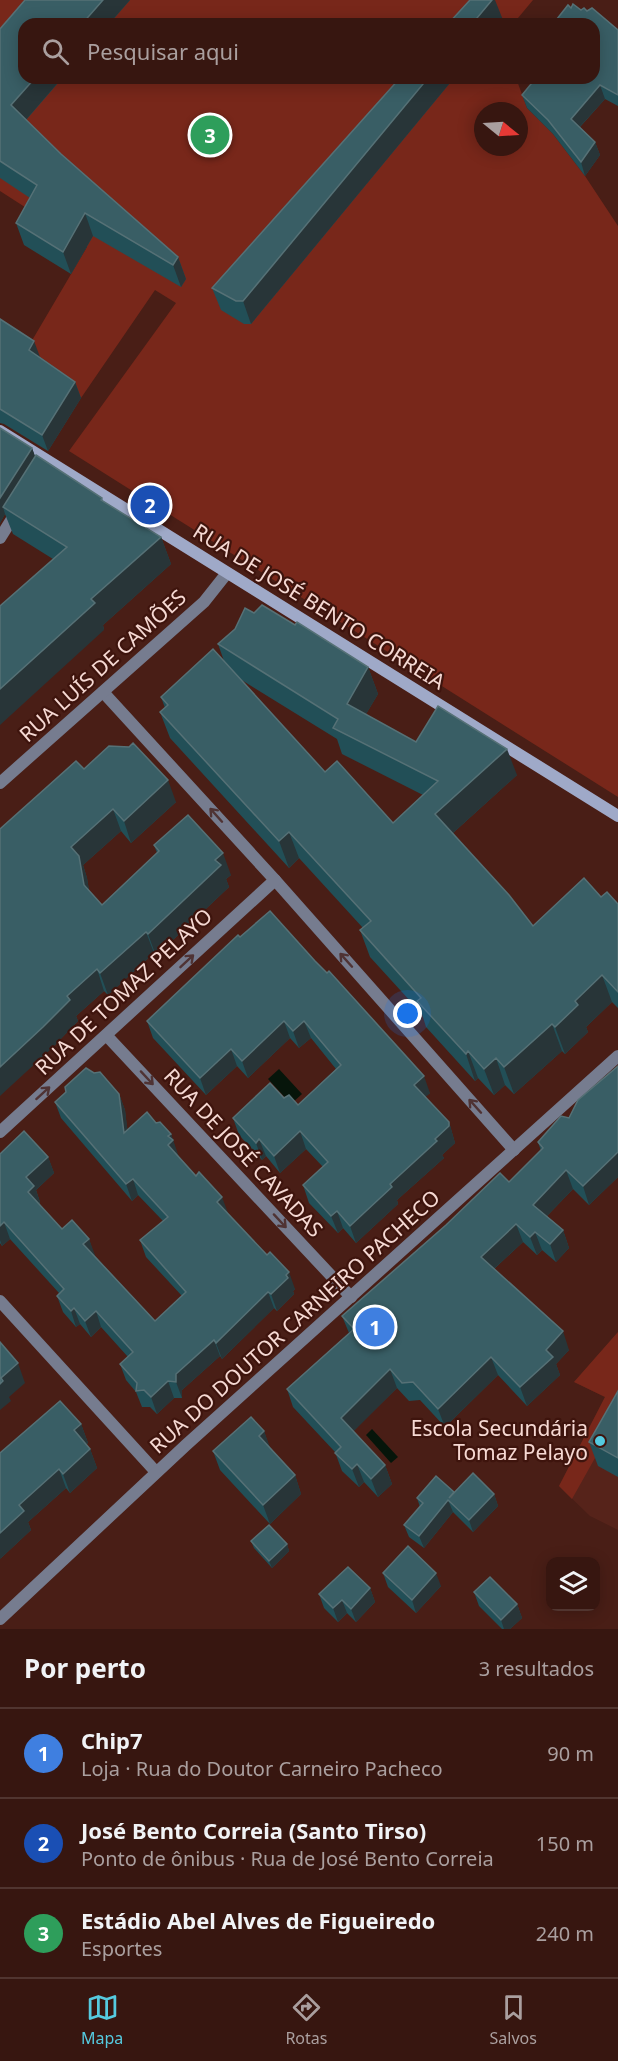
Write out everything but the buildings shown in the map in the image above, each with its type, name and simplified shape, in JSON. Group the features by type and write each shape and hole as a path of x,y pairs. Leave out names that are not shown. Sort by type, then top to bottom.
{"street":[{"name":"RUA DE JOSÉ BENTO CORREIA","path":"0,431 46,467 227,573 618,816"},
{"path":"0,538 26,499"},
{"name":"RUA LUÍS DE CAMÕES","path":"0,783 204,602 227,573"},
{"path":"103,692 275,880 514,1150"},
{"name":"RUA DE TOMAZ PELAYO","path":"0,1132 275,880"},
{"name":"RUA DE JOSÉ CAVADAS","path":"107,1036 351,1297"},
{"name":"RUA DO DOUTOR CARNEIRO PACHECO","path":"0,1619 156,1472 618,1056"},
{"path":"0,1301 156,1472"}],"shaded area":[{"path":"0,0 533,0 518,18 18,18 18,84 518,84 525,102 474,102 474,156 528,156 528,109 553,134 585,176 618,226 618,797 69,451 176,303 155,290 81,398 57,382 0,397 23,386 40,357 27,349 87,247 0,191"},
{"path":"279,1069 302,1094 291,1104 268,1079"},
{"name":"Escola Secundária Tomaz Pelayo","path":"618,1332 618,1530 590,1516 559,1486 605,1397 574,1382"},
{"path":"618,1332 618,1417 572,1499 559,1486 605,1397 574,1382"},
{"path":"372,1429 398,1457 391,1463 366,1435"}],"place":[{"name":"Estádio Abel Alves de Figueiredo","path":"210,135"},
{"name":"José Bento Correia (Santo Tirso)","path":"150,505"},
{"name":"Chip7","path":"375,1327"},
{"name":"Escola Secundária Tomaz Pelayo","path":"600,1441"}]}
